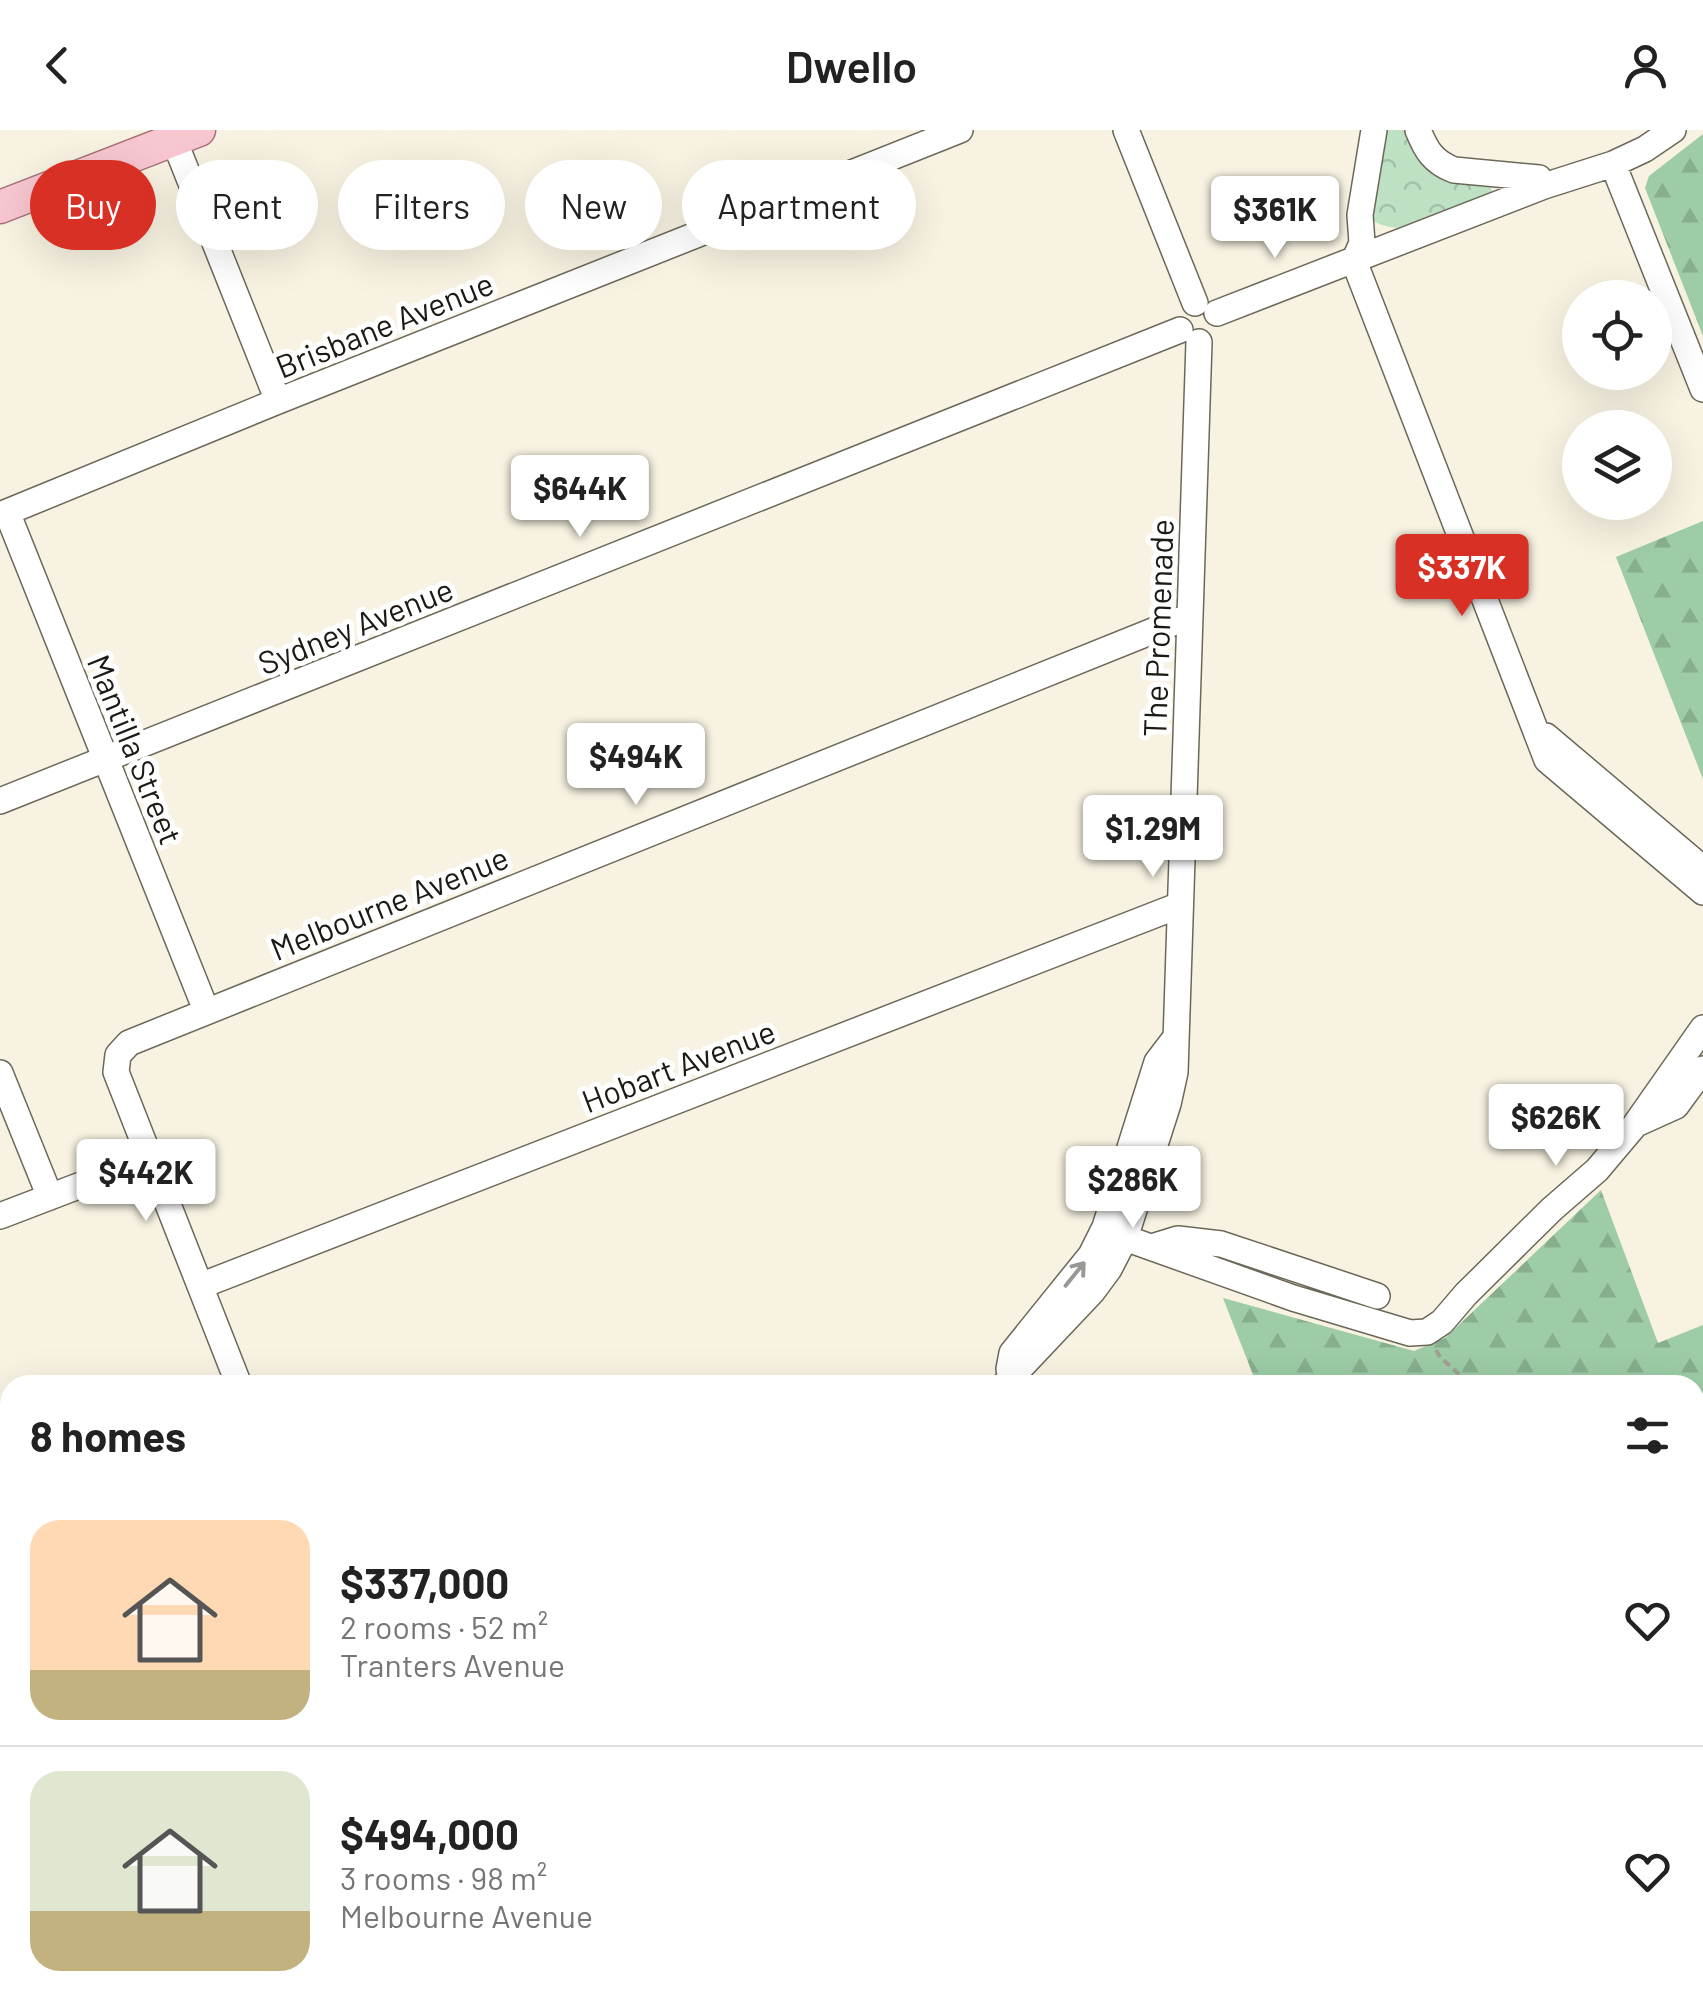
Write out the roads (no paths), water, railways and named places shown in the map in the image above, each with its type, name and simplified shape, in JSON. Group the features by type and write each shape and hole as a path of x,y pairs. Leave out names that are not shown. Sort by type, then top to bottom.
{"main road":[{"path":"0,207 187,135"}],"street":[{"name":"Brisbane Avenue","path":"4,513 960,130"},
{"path":"1126,130 1206,308 1218,320 1212,337 1190,336 1181,313 1189,305 1206,308 1354,261 1544,186 1614,164 1673,130"},
{"path":"1374,130 1360,215 1362,243 1354,261 1547,760 1703,892"},
{"path":"1418,130 1434,160 1443,166 1539,178 1544,186"},
{"path":"187,135 278,401"},
{"path":"1614,164 1703,389"},
{"name":"The Promenade","path":"1014,1375 1092,1292 1126,1238 1175,1072 1190,616 1190,336"},
{"name":"Sydney Avenue","path":"0,802 1190,336"},
{"name":"Mantilla Street","path":"4,513 206,1010"},
{"name":"Melbourne Avenue","path":"150,1160 116,1072 118,1055 129,1043 1190,616"},
{"path":"1527,712 1550,741 1703,868"},
{"name":"Hobart Avenue","path":"200,1286 1180,905"},
{"path":"1126,1238 1293,1298 1410,1333 1426,1332 1442,1322 1552,1209 1597,1170 1703,1028"},
{"name":"The Promenade","path":"1007,1375 1012,1353 1091,1255 1105,1228 1157,1062 1176,1038"},
{"path":"1635,1124 1676,1106 1703,1069"},
{"path":"0,1073 50,1198"},
{"path":"0,1216 150,1160 235,1375"},
{"path":"1152,1247 1178,1238 1220,1244 1376,1296"}]}
